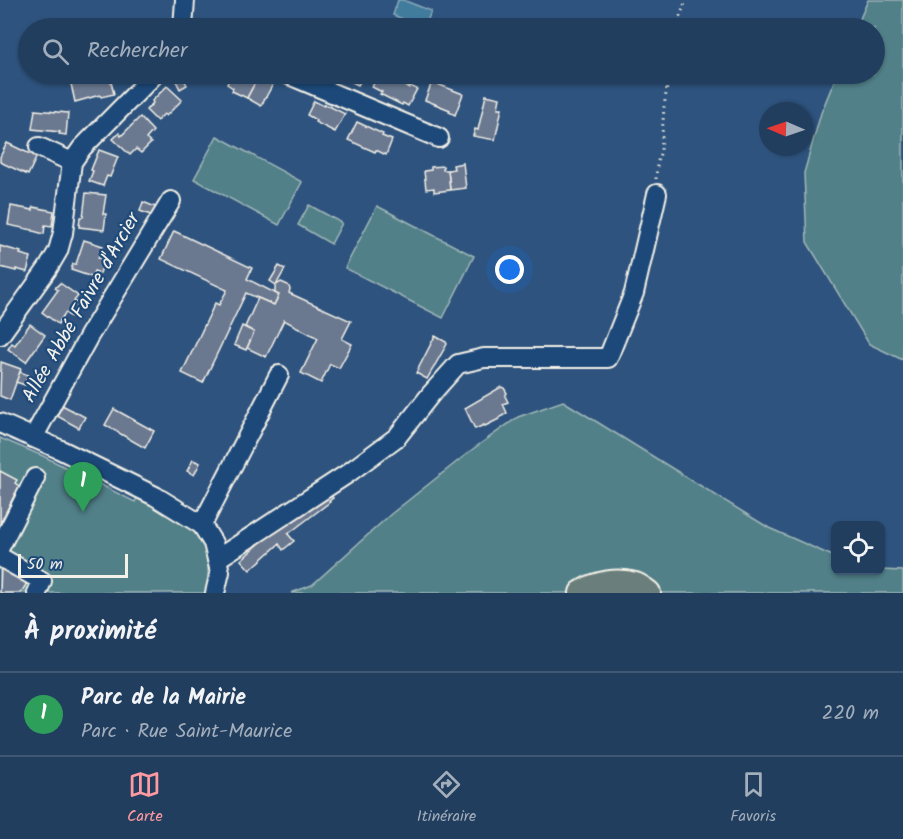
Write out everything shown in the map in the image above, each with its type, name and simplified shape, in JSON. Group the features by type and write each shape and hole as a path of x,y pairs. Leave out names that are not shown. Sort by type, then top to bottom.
{"main road":[{"path":"582,593 603,584 623,584 637,586 648,593"}],"street":[{"path":"184,18 185,0"},
{"path":"0,335 58,251 63,232 72,162 82,148 145,84"},
{"path":"310,84 438,138"},
{"path":"39,147 72,162"},
{"path":"217,559 347,474 397,437 458,364 484,358 608,358 634,293 657,194"},
{"name":"Allée Abbé Faivre d'Arcier","path":"33,438 89,336 171,201"},
{"path":"202,525 279,375"},
{"path":"0,423 155,496 202,525 213,543 220,572 215,593"},
{"path":"0,547 35,478"},
{"path":"0,557 42,581 37,593"}],"path":[{"path":"680,18 686,0"},
{"path":"657,194 655,189 657,165 661,150 667,84"}],"green space":[{"path":"868,0 903,0 903,360 869,344 807,242 804,173 809,156 813,156 813,141 821,113 833,84 885,84 885,18 860,18"},
{"path":"217,136 302,182 279,225 194,179"},
{"path":"309,205 342,223 331,244 298,225"},
{"path":"377,206 474,256 443,318 345,268"},
{"path":"563,401 769,528 831,555 831,575 885,575 885,570 903,571 903,593 291,593 312,585 391,514 473,449 518,417"},
{"path":"0,438 43,456 135,502 139,493 181,520 198,537 205,552 208,577 205,593 0,593"}],"water":[{"path":"398,0 431,11 429,18 400,18 393,15"}],"building":[{"path":"71,84 112,84 114,94 101,97 100,95 75,102"},
{"path":"178,84 186,84 187,85 180,89"},
{"path":"227,84 254,84 247,98 232,91 233,88"},
{"path":"254,84 273,84 261,106 247,98"},
{"path":"374,84 402,84 417,89 408,106 380,94 382,92 372,87"},
{"path":"431,84 463,94 455,115 449,112 450,110 425,100"},
{"path":"167,86 182,100 166,116 164,114 157,121 146,110"},
{"path":"486,95 500,98 498,108 502,108 495,140 473,136 475,129 478,130"},
{"path":"314,101 345,114 335,132 315,122 316,120 307,115"},
{"path":"35,110 68,113 66,135 59,134 60,132 32,129"},
{"path":"140,117 153,131 146,139 151,143 141,153 136,149 130,155 113,139 119,133 121,136"},
{"path":"357,122 392,140 386,155 348,140"},
{"path":"7,143 37,156 28,175 0,162"},
{"path":"99,150 118,157 110,177 107,176 103,186 89,181"},
{"path":"463,163 466,188 450,190 448,170 454,169 453,165"},
{"path":"443,166 443,170 448,170 450,190 434,192 434,188 426,189 424,171 431,170 431,167"},
{"path":"86,193 106,195 103,214 106,214 104,230 79,227 80,217 83,217"},
{"path":"143,202 158,208 153,216 140,211"},
{"path":"11,206 54,211 52,226 45,225 44,234 8,225"},
{"path":"174,231 252,268 247,279 279,295 274,305 246,293 203,383 182,373 215,303 219,305 227,290 161,259"},
{"path":"84,240 103,246 98,258 105,260 100,273 94,271 92,277 71,270 73,264 76,264"},
{"path":"0,246 31,257 27,272 0,267"},
{"path":"279,266 285,269 276,285 270,281"},
{"path":"281,282 288,285 289,293 351,321 342,339 352,344 339,368 330,364 321,383 301,373 318,338 284,320 266,357 247,348 254,332 245,327 258,298 274,305 279,295 275,293 276,285"},
{"path":"60,283 78,296 74,301 78,307 71,317 65,313 58,324 42,312 58,290 55,288"},
{"path":"30,324 45,335 26,362 8,349 12,343 15,345"},
{"path":"242,326 254,332 246,350 234,345"},
{"path":"435,336 447,344 427,379 416,373"},
{"path":"1,362 21,369 10,400 0,396"},
{"path":"20,372 28,375 25,385 16,382"},
{"path":"501,387 507,393 505,396 508,402 503,404 507,413 475,429 465,408"},
{"path":"62,405 85,417 79,428 57,416"},
{"path":"114,409 154,431 145,448 105,425"},
{"path":"193,460 200,463 194,475 187,471"},
{"path":"0,471 17,480 15,483 19,486 0,524"},
{"path":"326,489 333,498 288,534 294,541 283,550 279,544 250,570 241,560 282,523"},
{"path":"1,567 13,576 16,572 25,577 23,581 27,583 21,593 0,593"}],"place":[{"name":"Parc de la Mairie","path":"83,512"}]}
